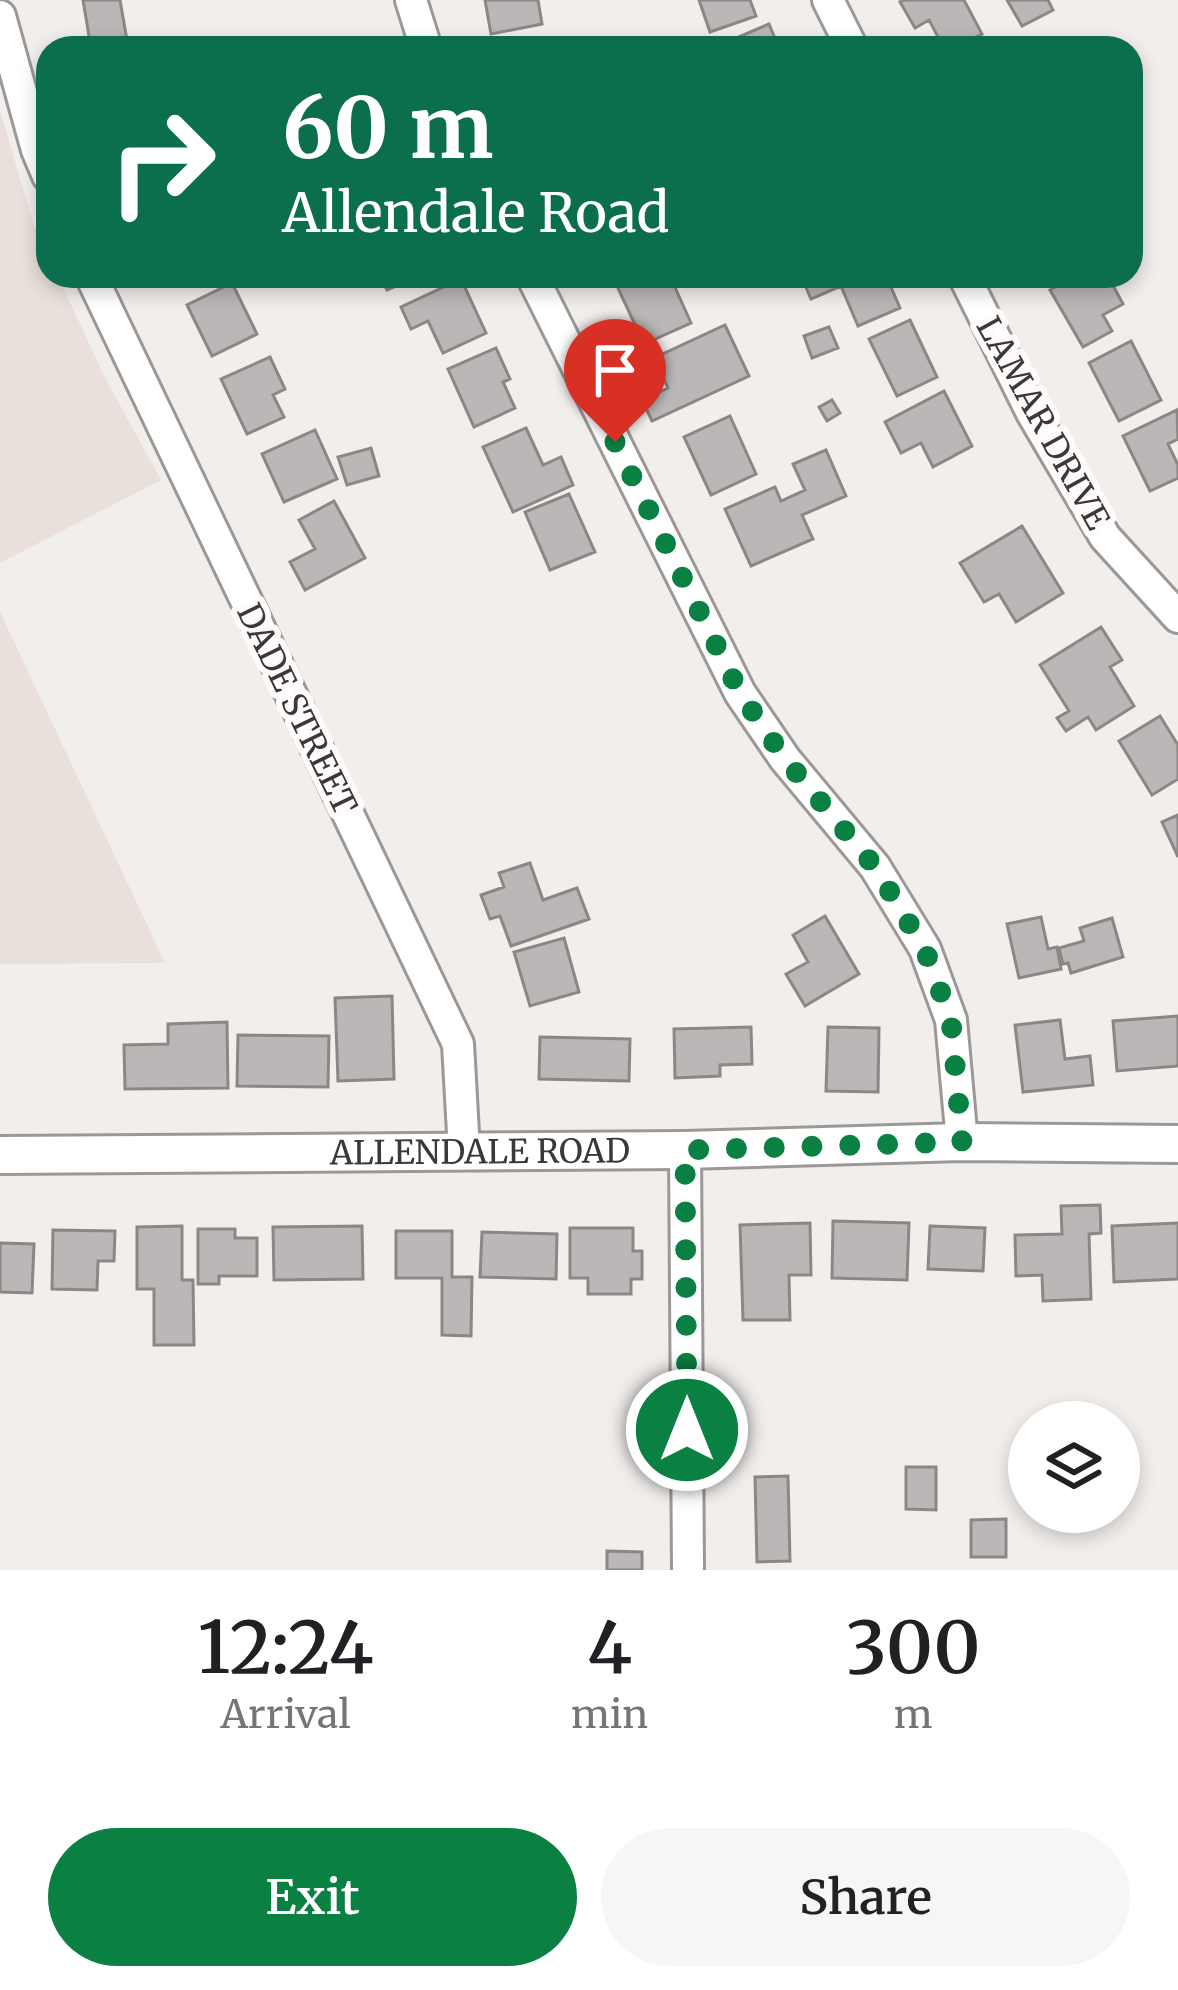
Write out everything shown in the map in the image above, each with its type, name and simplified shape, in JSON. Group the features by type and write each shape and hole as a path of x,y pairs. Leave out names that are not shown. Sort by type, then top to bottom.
{"street":[{"path":"411,0 422,36"},
{"path":"828,0 846,36"},
{"path":"0,16 36,146"},
{"name":"DADE STREET","path":"97,288 458,1044 464,1151"},
{"path":"538,288 740,693 785,759 875,867 925,950 951,1020 962,1142"},
{"name":"LAMAR DRIVE","path":"970,288 1032,413 1105,537 1178,617"},
{"name":"ALLENDALE ROAD","path":"0,1155 685,1150 962,1142 1178,1144"},
{"path":"685,1150 688,1570"}],"shaded area":[{"path":"0,111 36,230 36,288 64,288 103,374 161,480 0,563"},
{"path":"0,612 165,963 0,964"}],"building":[{"path":"83,0 120,0 126,36 89,36"},
{"path":"485,0 538,0 542,24 491,34"},
{"path":"699,0 750,0 756,16 710,32"},
{"path":"964,0 982,34 938,36 929,20 915,28 900,2"},
{"path":"1007,0 1048,0 1053,10 1022,26"},
{"path":"769,24 774,36 741,36"},
{"path":"222,288 234,288 257,334 212,356 187,305"},
{"path":"442,288 465,288 486,333 443,353 428,321 411,329 401,307"},
{"path":"618,288 675,288 691,323 644,344"},
{"path":"806,288 836,288 811,299"},
{"path":"842,288 891,288 900,308 858,326"},
{"path":"1114,288 1123,304 1103,315 1112,331 1083,347 1050,290"},
{"path":"910,320 937,377 897,396 869,339"},
{"path":"725,325 749,376 652,421 642,400 668,388 654,358"},
{"path":"829,327 838,348 812,358 804,336"},
{"path":"1131,341 1161,400 1119,421 1089,363"},
{"path":"496,348 510,379 503,382 515,408 474,427 448,369"},
{"path":"270,357 285,389 273,395 284,417 247,434 221,379"},
{"path":"944,391 972,446 933,467 921,443 901,453 885,422"},
{"path":"832,400 840,413 827,421 819,407"},
{"path":"1177,410 1178,439 1168,444 1178,465 1178,478 1150,491 1123,436"},
{"path":"730,416 756,474 711,495 684,437"},
{"path":"526,428 543,465 561,457 573,485 513,512 483,447"},
{"path":"315,430 337,479 284,502 262,454"},
{"path":"371,448 379,476 347,485 338,457"},
{"path":"826,450 846,496 802,515 813,539 751,566 725,509 775,487 781,501 805,490 793,464"},
{"path":"569,494 595,552 550,570 525,512"},
{"path":"334,501 365,558 305,590 290,562 315,549 299,520"},
{"path":"1022,526 1063,593 1016,622 999,594 984,602 960,563"},
{"path":"1101,627 1122,660 1110,667 1134,706 1096,730 1088,717 1066,731 1057,718 1069,711 1040,665"},
{"path":"1160,716 1178,745 1178,779 1152,795 1119,741"},
{"path":"1178,815 1178,857 1162,822"},
{"path":"530,863 543,900 577,888 589,919 511,946 500,916 490,919 481,895 504,887 499,873"},
{"path":"825,916 859,974 805,1006 786,974 808,962 793,935"},
{"path":"1041,917 1048,949 1057,947 1061,969 1019,978 1007,924"},
{"path":"1112,918 1123,957 1071,973 1059,948 1084,941 1080,928"},
{"path":"564,938 579,992 530,1006 514,952"},
{"path":"392,996 394,1079 338,1081 335,998"},
{"path":"1178,1016 1178,1066 1117,1071 1113,1021"},
{"path":"1060,1020 1065,1059 1090,1056 1093,1085 1023,1092 1015,1025"},
{"path":"227,1022 228,1088 125,1089 124,1045 168,1044 168,1024"},
{"path":"751,1027 752,1064 720,1065 720,1076 675,1078 674,1029"},
{"path":"828,1027 879,1028 878,1092 826,1091"},
{"path":"238,1035 329,1036 328,1087 237,1086"},
{"path":"540,1037 630,1039 629,1081 539,1079"},
{"path":"1100,1205 1101,1233 1089,1234 1091,1299 1043,1301 1042,1275 1016,1276 1015,1235 1062,1234 1061,1206"},
{"path":"833,1221 909,1223 907,1280 832,1278"},
{"path":"810,1223 811,1275 789,1275 790,1320 743,1320 740,1225"},
{"path":"1178,1223 1178,1279 1114,1282 1112,1226"},
{"path":"182,1226 182,1280 193,1280 194,1345 154,1345 154,1289 137,1289 137,1227"},
{"path":"362,1226 363,1279 274,1280 273,1227"},
{"path":"930,1226 985,1228 983,1271 928,1269"},
{"path":"570,1228 633,1228 633,1251 642,1251 642,1279 631,1279 631,1294 588,1294 588,1278 570,1278"},
{"path":"198,1229 235,1229 235,1238 257,1238 257,1276 219,1276 219,1284 198,1284"},
{"path":"53,1230 115,1231 114,1261 98,1261 97,1290 52,1289"},
{"path":"396,1231 452,1231 452,1277 472,1277 471,1336 442,1335 442,1278 396,1278"},
{"path":"482,1232 557,1234 556,1279 480,1277"},
{"path":"0,1243 34,1244 32,1293 0,1292"},
{"path":"906,1467 936,1467 936,1510 906,1509"},
{"path":"788,1476 790,1561 757,1562 755,1477"},
{"path":"1006,1519 1006,1557 971,1557 971,1520"},
{"path":"607,1551 642,1552 642,1570 607,1570"}],"route":[{"path":"615,442 740,693 785,759 875,867 925,950 951,1020 962,1142 685,1150 687,1430"}]}
